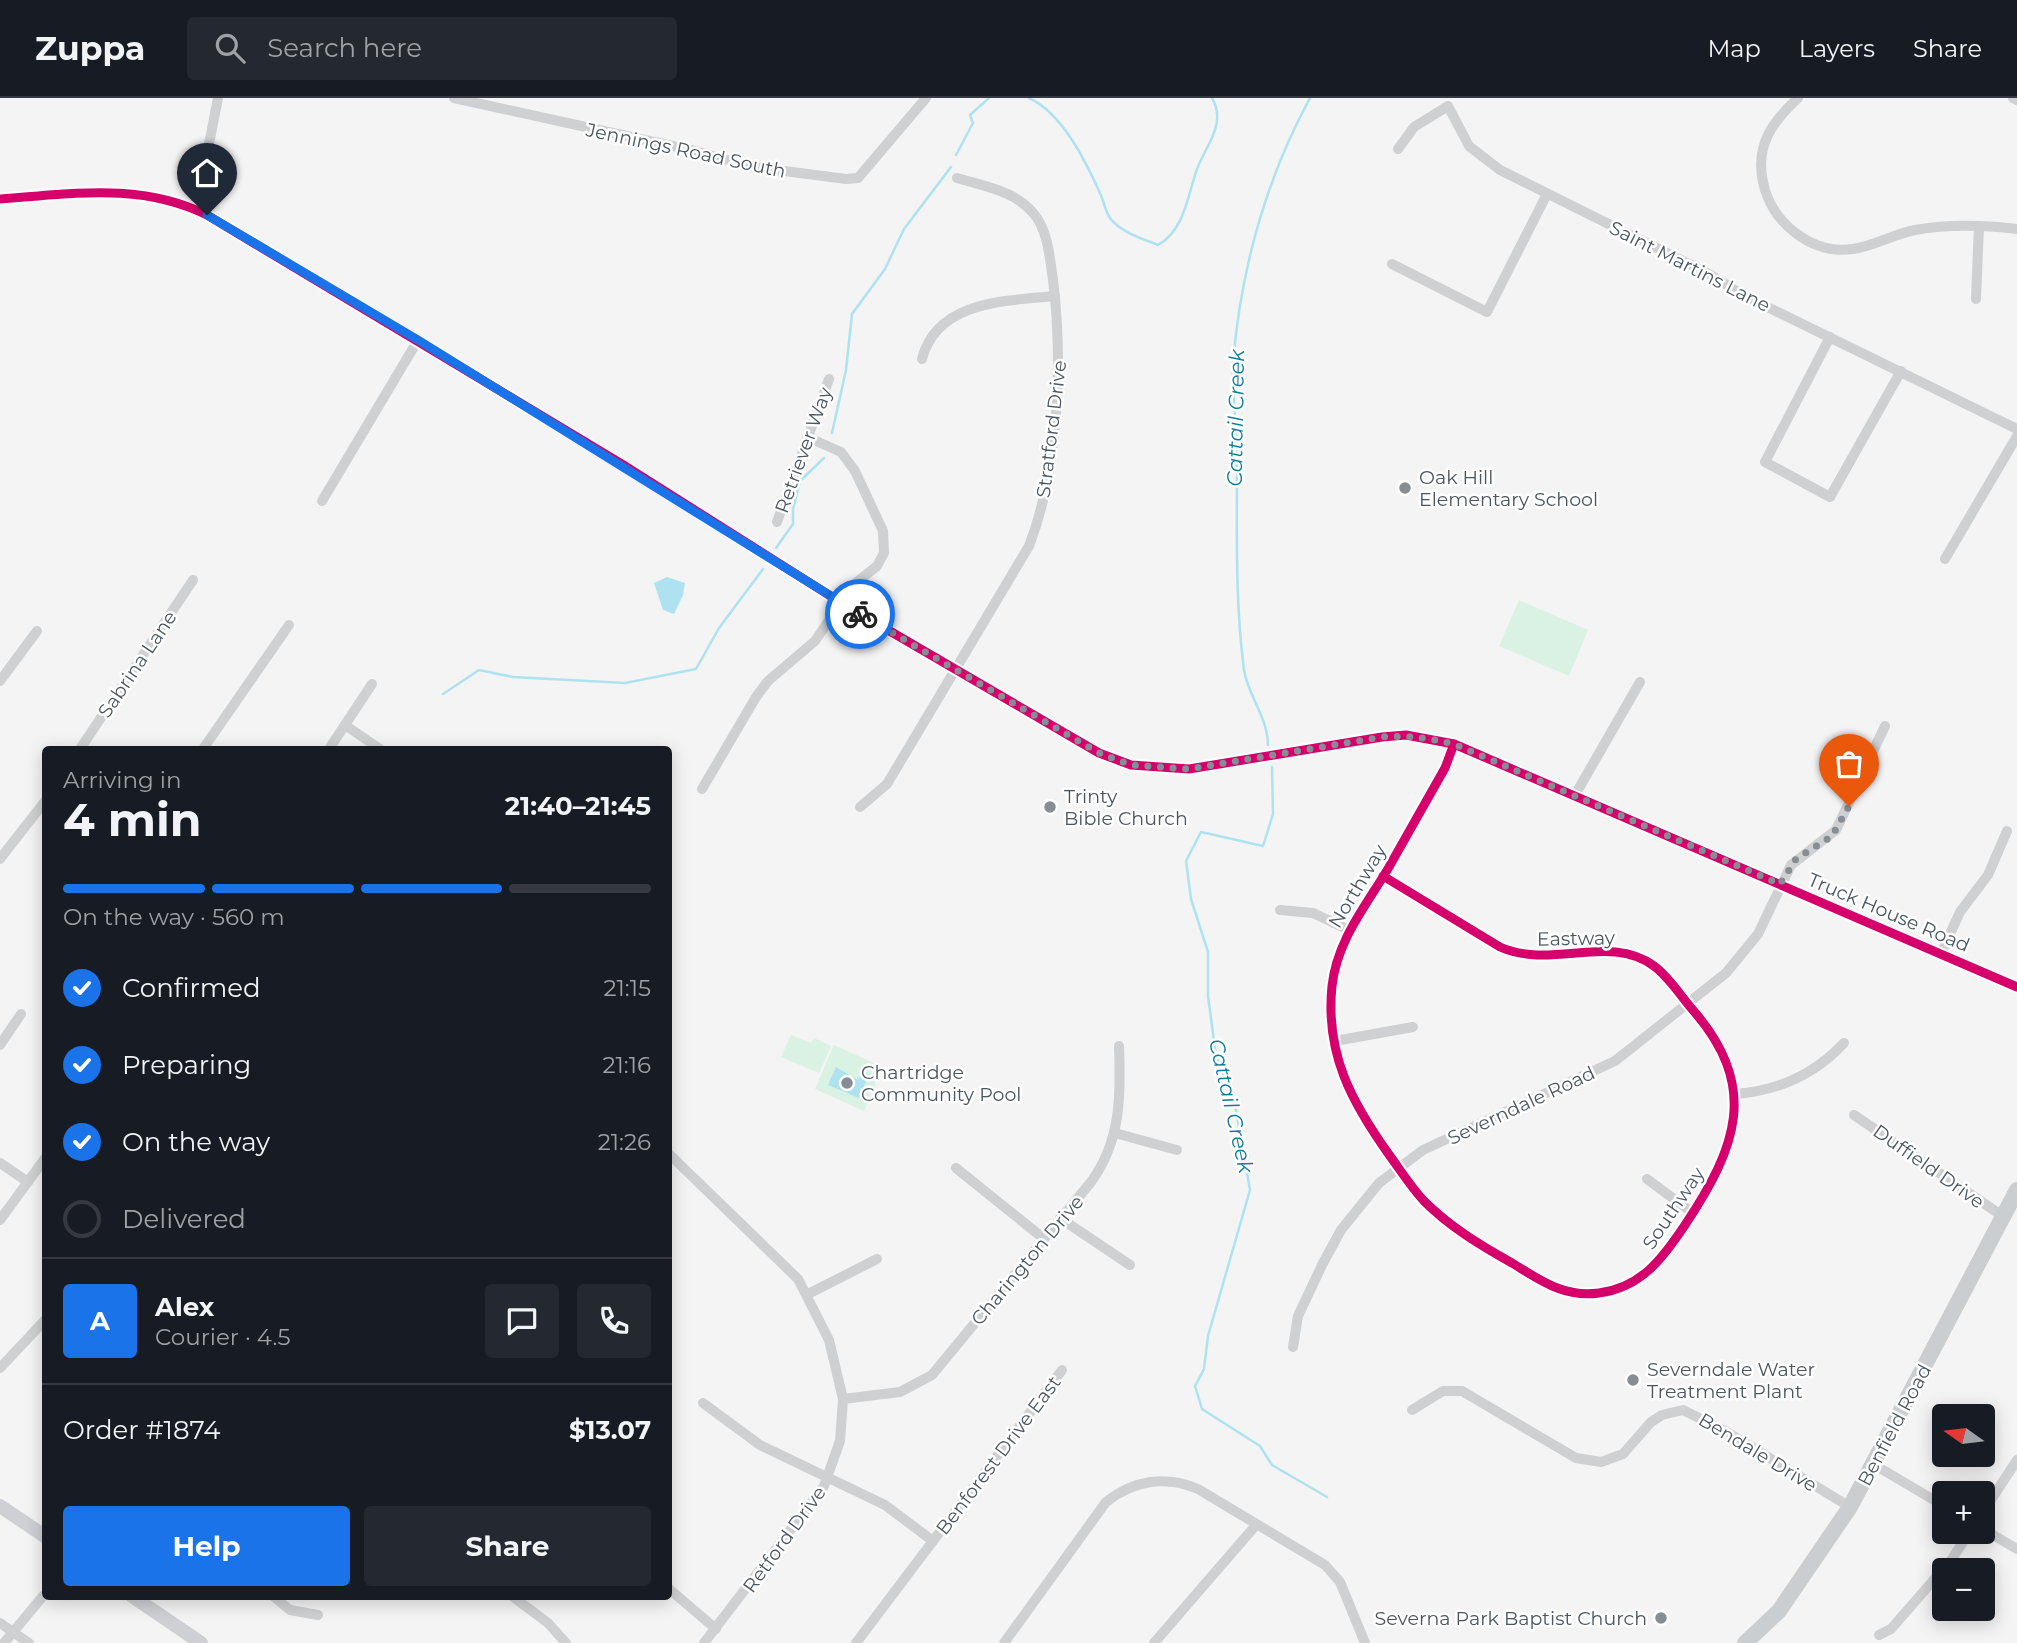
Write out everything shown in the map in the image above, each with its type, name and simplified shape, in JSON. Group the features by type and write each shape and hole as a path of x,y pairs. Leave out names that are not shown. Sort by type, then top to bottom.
{"main road":[{"name":"Benfield Road","path":"1745,1643 1779,1611 1850,1507 2017,1191"},
{"path":"0,1506 42,1534"},
{"path":"138,1600 201,1643"}],"street":[{"path":"193,208 200,190 218,98"},
{"name":"Jennings Road South","path":"454,98 695,150 753,167 846,179 858,178 926,98"},
{"path":"1798,98 1770,127 1764,142 1761,167 1766,197 1787,226 1804,239 1830,248 1855,249 1912,231 1979,226 2017,229"},
{"name":"Saint Martins Lane","path":"1398,149 1414,127 1448,106 1463,137 1477,153 1500,170 1830,338 2017,429"},
{"name":"Stratford Drive","path":"860,807 887,784 1029,545 1043,503 1060,368 1049,252 1036,216 1010,195 957,178"},
{"name":"Truck House Road","path":"0,199 99,193 140,194 164,197 193,208 418,340 840,602 1099,753 1144,767 1189,769 1406,735 1454,744 2017,987"},
{"path":"1392,264 1487,312 1547,194"},
{"path":"1976,299 1979,226"},
{"path":"922,359 930,335 960,313 1007,301 1055,296"},
{"path":"1830,338 1765,461 1830,497 1901,371"},
{"path":"322,501 418,340"},
{"name":"Retriever Way","path":"777,522 829,379"},
{"path":"1945,559 2017,436"},
{"path":"702,789 756,697 782,668 815,641 852,586 881,561 885,539 849,461 833,447 807,437"},
{"name":"Sabrina Lane","path":"82,746 193,580"},
{"path":"205,746 289,625"},
{"path":"0,681 37,631"},
{"path":"1575,795 1640,682"},
{"path":"331,746 372,684"},
{"path":"345,725 376,746"},
{"name":"Severndale Road","path":"1293,1347 1298,1316 1341,1230 1362,1202 1398,1167 1423,1150 1615,1061 1726,973 1752,944 1780,884 1796,859 1824,842 1836,830 1885,726"},
{"name":"Northway","path":"1398,1167 1351,1098 1335,1041 1332,987 1349,930 1445,768 1454,744"},
{"path":"0,859 42,805"},
{"path":"1941,954 1961,912 1984,883 2007,831"},
{"name":"Eastway","path":"1383,876 1500,947 1520,955 1548,957 1600,951 1646,962 1666,977 1688,1004"},
{"path":"1280,910 1313,913 1349,930"},
{"name":"Southway","path":"1398,1167 1423,1200 1478,1244 1544,1283 1574,1293 1610,1292 1637,1280 1664,1256 1693,1213 1720,1169 1734,1126 1735,1094 1722,1050 1688,1004"},
{"path":"0,1045 21,1014"},
{"path":"1335,1041 1413,1027"},
{"path":"1735,1094 1762,1092 1781,1084 1817,1067 1844,1043"},
{"name":"Charington Drive","path":"843,1399 900,1392 932,1375 1100,1169 1115,1133 1120,1094 1119,1046"},
{"name":"Duffield Drive","path":"1854,1115 2004,1217"},
{"path":"1115,1133 1177,1150"},
{"name":"Retford Drive","path":"672,1157 772,1250 808,1294 835,1358 843,1399 840,1441 828,1477 812,1505 704,1643"},
{"path":"0,1163 28,1182"},
{"path":"0,1220 42,1163"},
{"path":"956,1168 1043,1238"},
{"path":"1647,1179 1693,1213"},
{"path":"1060,1218 1130,1265"},
{"path":"808,1294 877,1259"},
{"path":"0,1368 42,1323"},
{"name":"Benforest Drive East","path":"856,1643 1062,1370"},
{"name":"Bendale Drive","path":"1412,1410 1443,1391 1462,1391 1576,1458 1601,1462 1623,1454 1651,1422 1662,1415 1683,1410 1727,1432 1850,1507"},
{"path":"702,1403 760,1445 885,1505 933,1541"},
{"path":"1995,1494 2017,1460"},
{"path":"1873,1465 1932,1499"},
{"path":"1004,1643 1106,1502 1144,1482 1177,1481 1224,1503 1256,1525 1318,1560 1333,1573 1349,1602 1365,1643"},
{"path":"1154,1643 1256,1525"},
{"path":"1995,1536 2017,1549"},
{"path":"1879,1634 1891,1629 1952,1559 1962,1544"},
{"path":"672,1591 716,1629"},
{"path":"4,1643 42,1597"},
{"path":"278,1600 290,1610 318,1615"},
{"path":"517,1600 548,1623 566,1643"},
{"path":"0,1623 29,1643"}],"green space":[{"path":"1519,600 1588,630 1569,676 1499,646"},
{"path":"791,1035 811,1043 814,1038 831,1046 819,1073 781,1057"},
{"path":"834,1045 876,1064 875,1093 871,1093 864,1111 815,1089"}],"water":[{"path":"667,577 685,583 683,595 674,614 663,610 654,583"},
{"name":"Chartridge Community Pool","path":"836,1067 858,1080 863,1072 869,1074 859,1098 828,1085"}],"waterway":[{"path":"956,155 973,123 970,115 989,98"},
{"path":"1029,98 1052,115 1080,152 1114,223 1158,245 1167,239 1179,222 1197,169 1214,134 1217,117 1212,98"},
{"name":"Cattail Creek","path":"1268,745 1265,726 1246,680 1241,644 1233,362 1242,293 1258,226 1281,160 1310,98"},
{"path":"832,433 846,370 852,314 885,269 904,229 951,167"},
{"path":"776,548 793,524 793,509 800,481 824,458"},
{"path":"443,694 479,670 513,677 625,683 696,669 719,628 763,569"},
{"name":"Cattail Creek","path":"1272,767 1273,814 1263,846 1201,832 1186,861 1191,899 1208,952 1208,996 1216,1056 1235,1105 1250,1190 1208,1336 1204,1369 1195,1386 1202,1409 1260,1446 1272,1465 1327,1497"}],"cycle path":[{"path":"0,199 80,193 131,194 157,198 207,215 622,464 840,602 1099,753 1131,765 1189,769 1382,737 1406,735 1454,744 2017,987"},
{"path":"1383,876 1500,947 1540,955 1618,952 1637,957 1665,975 1713,1037 1727,1064 1733,1091 1734,1117 1728,1143 1718,1169 1685,1225 1659,1260 1639,1278 1614,1290 1575,1293 1543,1281 1466,1235 1444,1219 1410,1185 1364,1117 1344,1077 1337,1056 1331,1011 1332,986 1340,953 1346,938 1445,768 1454,744"}],"way so far":[{"path":"860,614 1099,753 1131,765 1171,770 1189,769 1382,737 1406,735 1434,739 1454,744 1780,884 1796,859 1832,836 1849,806"}],"place":[{"name":"Oak Hill Elementary School","path":"1405,488"},
{"name":"Trinty Bible Church","path":"1050,807"},
{"name":"Chartridge Community Pool","path":"847,1083"},
{"name":"Severndale Water Treatment Plant","path":"1633,1380"},
{"name":"Severna Park Baptist Church","path":"1661,1618"}],"route":[{"path":"207,215 418,340 860,614"}]}
